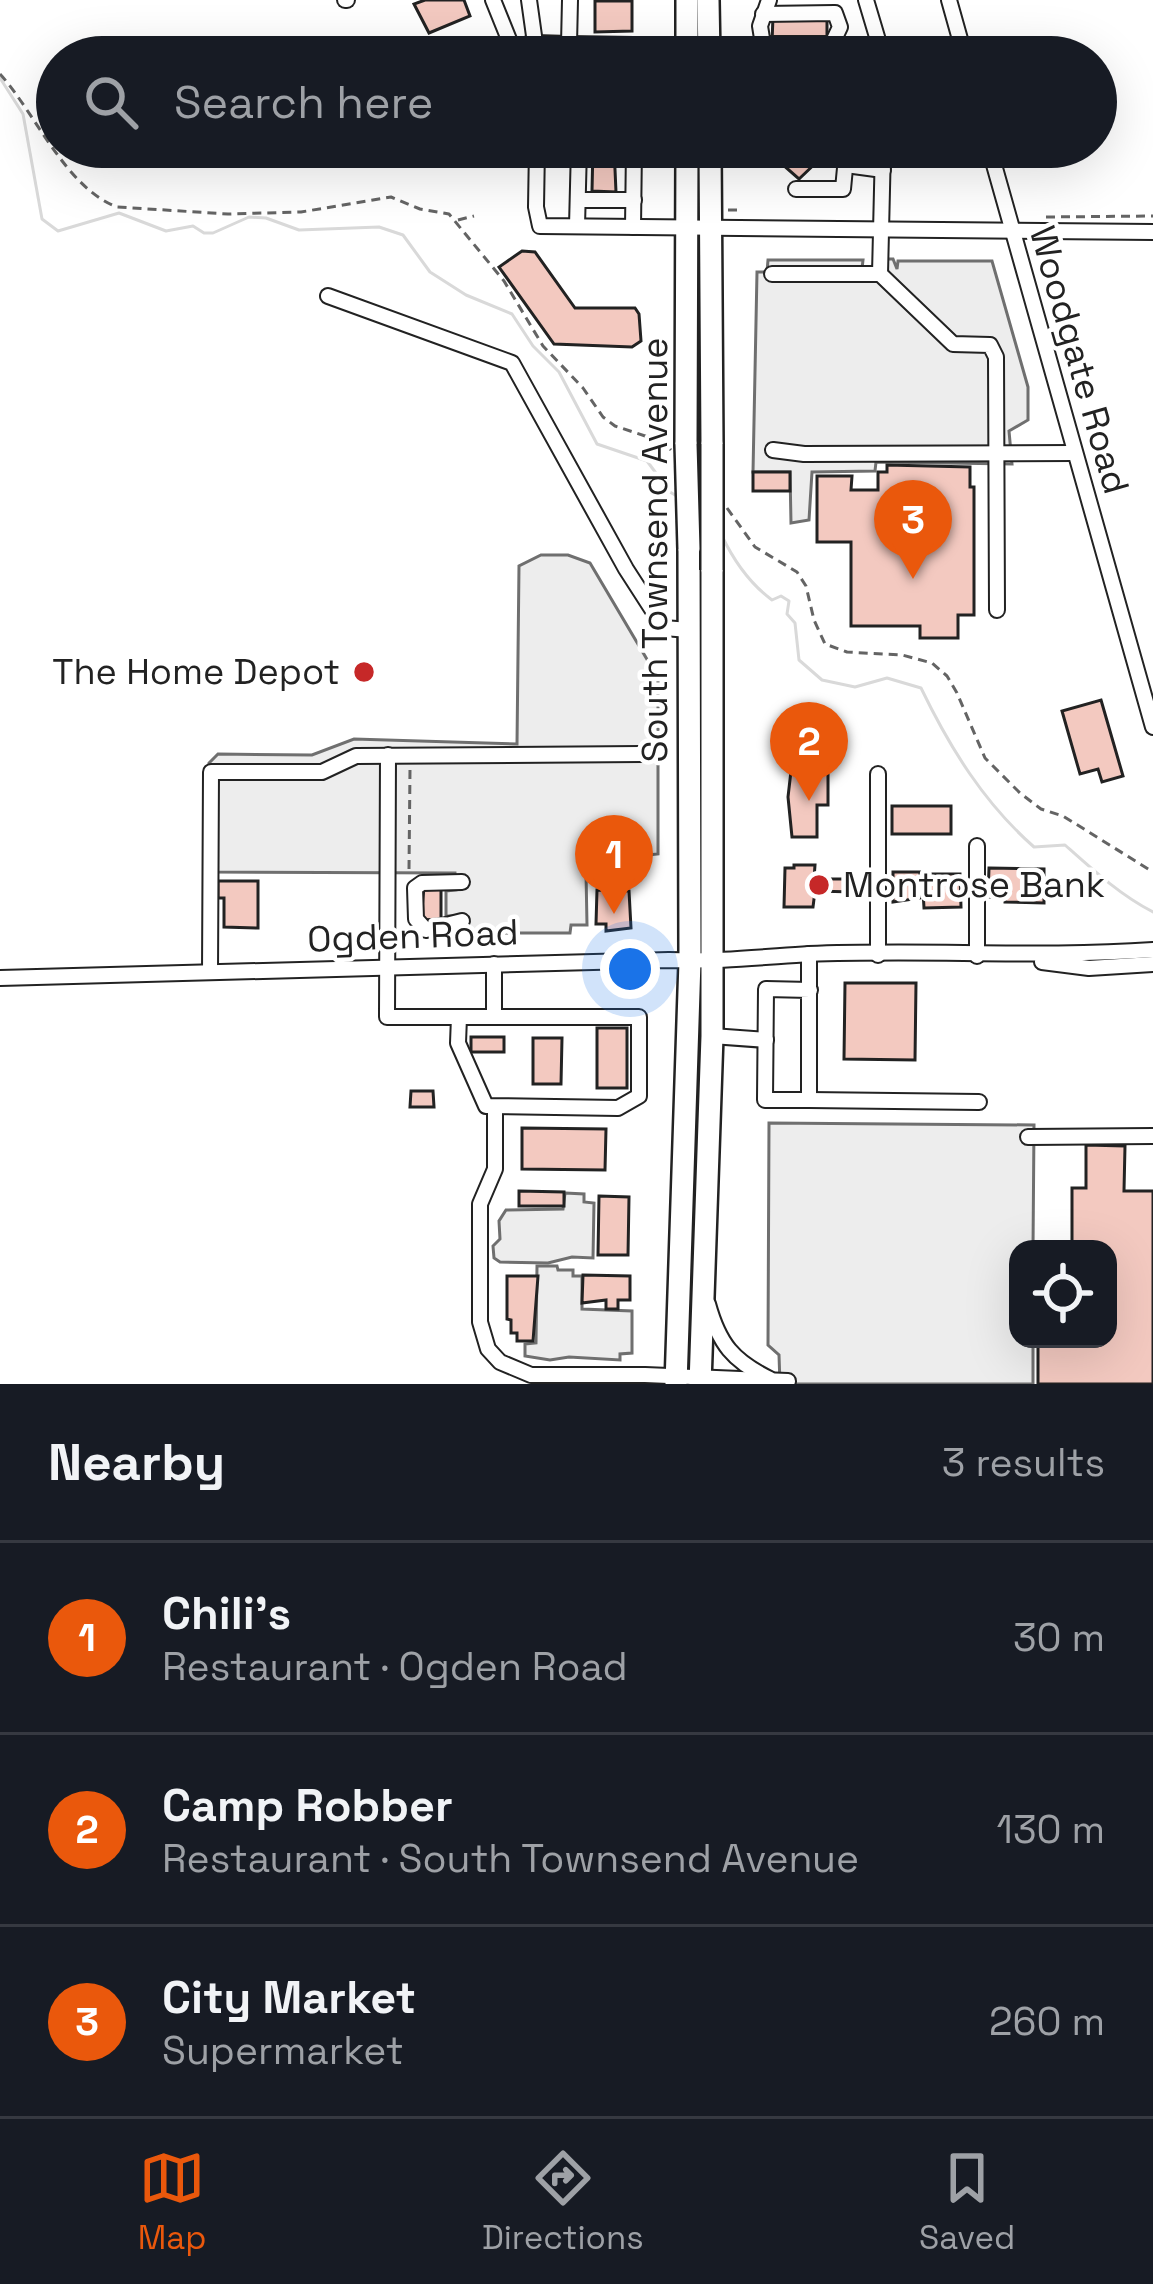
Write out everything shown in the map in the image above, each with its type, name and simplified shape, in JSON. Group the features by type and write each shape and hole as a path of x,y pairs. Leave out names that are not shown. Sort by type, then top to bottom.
{"highway":[{"path":"687,0 687,36"},
{"path":"709,0 709,36"},
{"name":"South Townsend Avenue","path":"687,168 682,450 701,961 712,1036 700,1381"},
{"name":"South Townsend Avenue","path":"676,1380 701,961 712,570 710,168"}],"street":[{"path":"493,0 508,36"},
{"path":"530,0 534,36"},
{"path":"569,0 569,36"},
{"path":"866,0 874,36"},
{"path":"949,0 959,36"},
{"path":"766,7 835,13 840,27 836,36"},
{"path":"537,168 540,226 1153,232"},
{"path":"577,226 579,168"},
{"path":"633,227 634,168"},
{"path":"796,189 843,189 841,168"},
{"path":"878,168 884,170 880,274"},
{"name":"Woodgate Road","path":"995,168 1073,453 1149,693 1153,728"},
{"path":"578,200 634,200"},
{"path":"772,274 880,274 953,344 990,345 996,356 999,453 997,610"},
{"path":"328,296 512,363 626,569 664,628 689,630"},
{"path":"773,450 804,454 1073,453"},
{"path":"210,972 211,772 322,772 356,756 642,754"},
{"path":"388,755 387,1017 459,1017 639,1017 639,1096 618,1108 486,1106 458,1043 459,1017"},
{"path":"878,774 878,955"},
{"path":"977,846 977,956"},
{"path":"462,882 422,883 415,900 416,919 426,930 462,921"},
{"name":"Ogden Road","path":"0,978 64,980 809,954 977,956 1153,950"},
{"path":"809,954 809,1100"},
{"name":"Ogden Road","path":"977,956 1089,968 1153,964"},
{"path":"494,964 494,1017"},
{"path":"810,990 766,989 765,1100 979,1102"},
{"path":"712,1036 766,1040"},
{"path":"495,1107 495,1169 480,1204 479,1322 488,1348 500,1362 531,1375 776,1382"},
{"path":"1028,1137 1153,1136"},
{"path":"704,1291 721,1344 748,1369 776,1382"}],"path":[{"path":"0,74 36,123"},
{"path":"69,168 100,201 117,207 228,214 301,212 391,197 419,209 449,214 504,281 543,346 603,417 615,426 682,450"},
{"path":"726,210 740,210"},
{"path":"458,220 474,216"},
{"path":"1047,217 1153,216"},
{"path":"723,505 740,520 755,547 797,572 825,644 847,652 902,655 932,663 957,693 985,758 1020,793 1153,872"},
{"path":"410,755 410,869"}],"shaded area":[{"path":"874,259 893,259 897,269 898,261 992,261 1028,387 1028,420 1009,431 1012,464 876,462 875,471 812,472 809,520 791,523 790,472 753,472 757,272 767,272 768,260 863,260 862,269 873,267"},
{"path":"541,555 568,555 590,563 658,678 658,854 648,855 633,872 586,872 587,925 571,925 570,933 458,933 457,916 446,916 446,891 456,890 455,873 213,872 209,763 218,754 312,755 354,739 517,744 519,566"},
{"path":"769,1123 1034,1125 1033,1240 1009,1240 1009,1348 1033,1348 1033,1384 780,1384 779,1355 768,1345"},
{"path":"565,1193 584,1194 584,1202 594,1203 593,1258 548,1263 494,1258 499,1221 506,1210 563,1209"},
{"path":"537,1266 557,1266 582,1276 582,1309 632,1311 632,1353 620,1354 620,1360 525,1356 525,1344 536,1343"}],"building":[{"path":"464,0 470,16 429,33 414,4"},
{"path":"595,1 632,1 632,31 595,32"},
{"path":"773,16 827,16 827,36 772,36"},
{"path":"593,168 615,168 616,192 592,191"},
{"path":"786,168 810,168 799,179"},
{"path":"522,251 535,252 575,308 635,308 641,341 632,347 554,344 499,267"},
{"path":"887,465 970,467 974,615 958,615 958,638 920,638 920,626 851,626 851,542 817,542 817,476 852,476 851,490 878,490 878,472 887,472"},
{"path":"753,472 790,472 790,491 753,491"},
{"path":"1101,700 1123,776 1102,782 1098,769 1080,774 1062,711"},
{"path":"791,771 828,771 828,805 817,805 817,837 792,837"},
{"path":"892,806 951,806 951,834 892,834"},
{"name":"Montrose Bank","path":"815,865 814,879 853,879 853,892 815,891 813,907 784,907 785,868"},
{"path":"989,868 1044,869 1044,903 988,897"},
{"path":"893,872 920,872 920,898 893,902"},
{"path":"922,874 960,874 961,907 924,908"},
{"path":"218,881 258,881 258,928 224,927 224,898 218,898"},
{"path":"424,887 441,887 441,919 421,920"},
{"path":"597,890 629,891 631,928 606,931 606,924 596,924"},
{"path":"845,983 916,983 915,1060 844,1059"},
{"path":"597,1028 627,1028 627,1088 597,1088"},
{"path":"471,1037 504,1037 504,1052 471,1052"},
{"path":"533,1038 562,1038 561,1084 533,1084"},
{"path":"411,1091 433,1091 434,1107 410,1107"},
{"path":"522,1128 606,1129 605,1170 522,1169"},
{"path":"1086,1145 1125,1146 1124,1191 1153,1191 1153,1384 1038,1384 1038,1348 1117,1348 1117,1240 1072,1240 1072,1188 1086,1188"},
{"path":"519,1191 564,1192 564,1206 519,1206"},
{"path":"599,1196 629,1197 628,1255 598,1255"},
{"path":"583,1275 630,1276 630,1300 618,1300 618,1309 606,1309 606,1300 582,1303"},
{"path":"507,1276 538,1276 533,1341 517,1341 517,1333 511,1333"}],"waterway":[{"path":"0,78 23,114 42,219 58,231 119,213 166,231 193,226 213,233 249,217 299,230 379,227 403,235 430,272 466,295 512,314 533,346 559,372 597,444 647,461 680,498"},
{"path":"722,536 756,586 772,600 781,596 789,601 787,614 795,623 799,660 822,680 855,687 887,678 921,688 970,774 1016,830 1034,847 1065,845 1118,890 1153,912"}],"place":[{"name":"City Market","path":"913,579"},
{"name":"The Home Depot","path":"364,672"},
{"name":"Camp Robber","path":"809,801"},
{"name":"Montrose Bank","path":"819,885"},
{"name":"Chili's","path":"614,914"}]}
